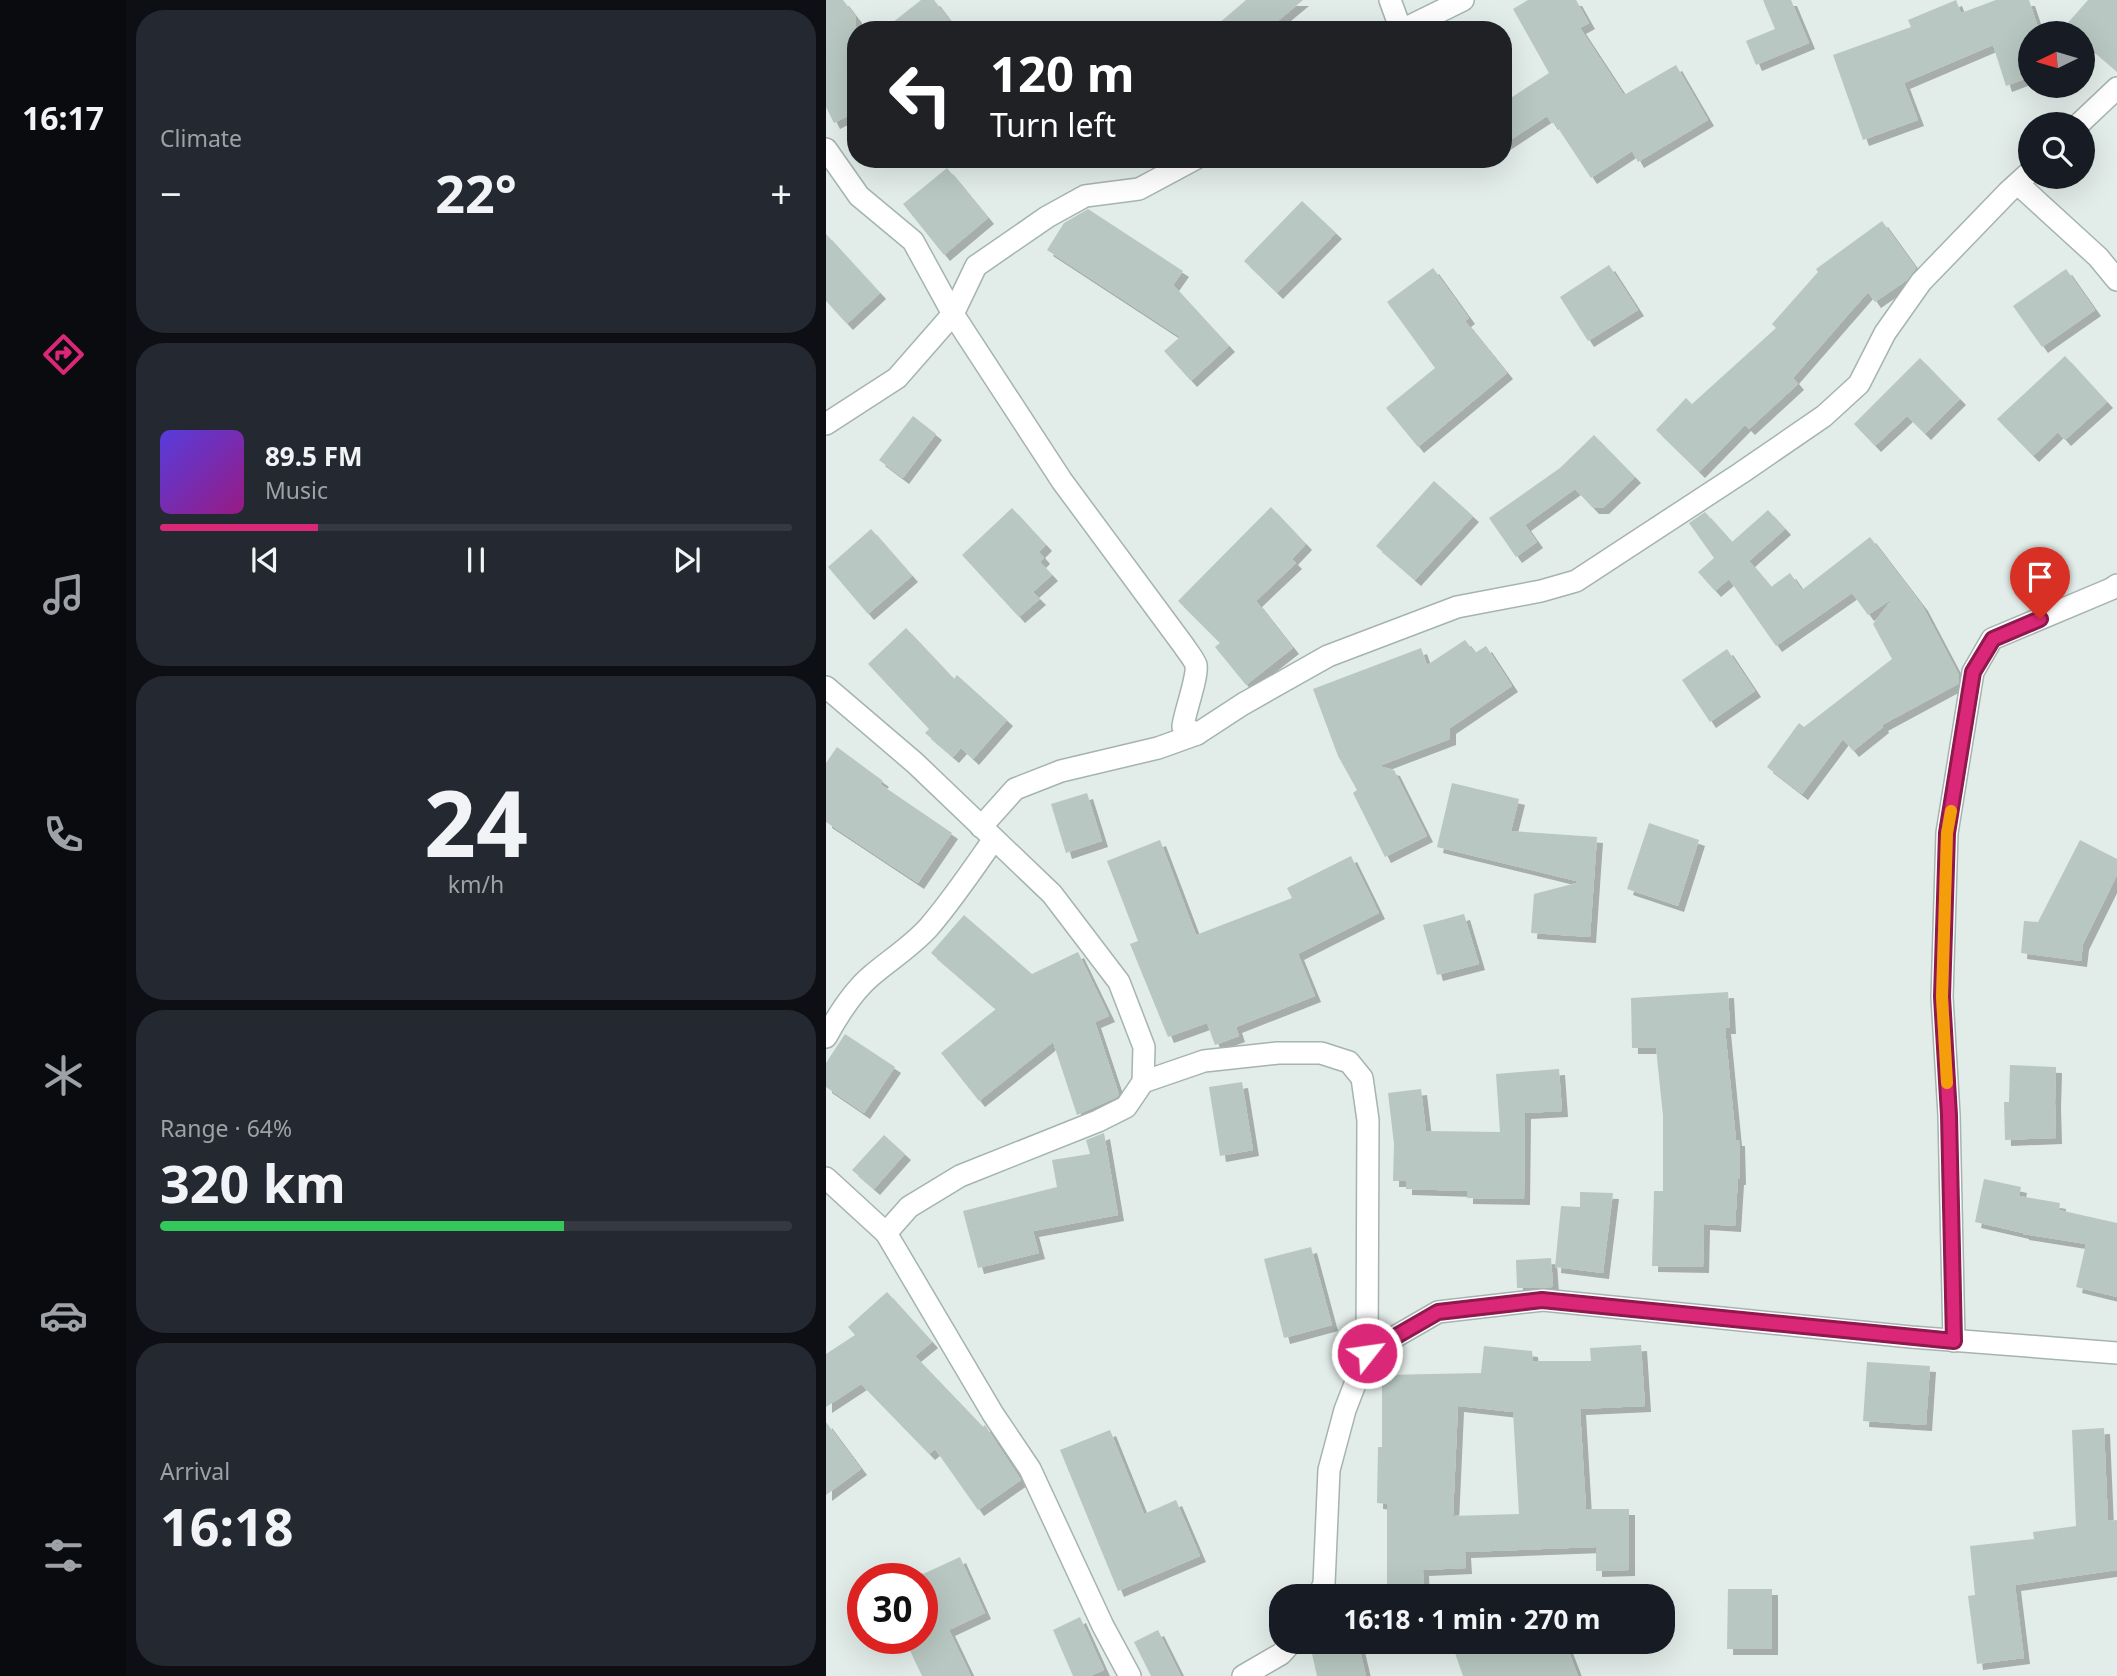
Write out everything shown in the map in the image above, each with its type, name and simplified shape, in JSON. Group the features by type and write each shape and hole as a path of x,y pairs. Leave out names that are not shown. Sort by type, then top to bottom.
{"street":[{"path":"1390,0 1398,21"},
{"path":"1420,21 1463,0"},
{"path":"2092,112 2117,88"},
{"path":"826,149 859,196 913,241 953,314 1062,481 1184,646 1196,666 1183,726 1198,734"},
{"path":"826,424 897,378 953,314 976,267 1047,217 1085,196 1139,189 1178,168"},
{"path":"826,1037 840,1012 870,977 929,928 963,883 988,833 1015,789 1061,771 1158,748 1198,734 1243,704 1328,656 1457,607 1541,591 1576,581 1824,416 1860,384 1885,333 1921,282 2018,184"},
{"path":"2034,189 2117,280"},
{"path":"1954,1341 1943,983 1947,833 1973,672 1993,639 2111,589 2117,584"},
{"path":"826,687 915,763 1052,894 1119,982 1144,1047 1143,1083 1126,1107 1098,1121 960,1176 908,1207 886,1233"},
{"path":"1143,1083 1204,1061 1278,1053 1321,1053 1349,1062 1362,1078 1368,1120 1367,1353 1345,1410 1329,1470 1324,1584"},
{"path":"826,1178 886,1233 993,1414 1030,1469 1103,1626 1130,1676"},
{"path":"1367,1353 1438,1312 1542,1300 1954,1341 2117,1353"},
{"path":"1243,1676 1281,1654"}],"building":[{"path":"826,0 843,0 856,17 856,21 847,21 847,116 834,123 826,107"},
{"path":"921,0 934,0 950,21 894,21"},
{"path":"1246,0 1303,0 1278,21 1222,21"},
{"path":"1528,0 1576,0 1589,23 1580,28 1624,95 1676,65 1708,120 1638,162 1632,151 1591,178 1554,122 1552,124 1547,116 1512,139 1512,97 1549,73 1513,9"},
{"path":"1763,0 1791,0 1809,43 1756,65 1746,41 1775,29"},
{"path":"1956,0 1961,13 1996,0 2029,0 2036,21 2018,21 2018,82 2006,86 1993,45 1904,83 1918,120 1863,140 1833,55 1911,27 1908,20"},
{"path":"2088,0 2117,0 2117,71 2095,52 2095,21 2069,21"},
{"path":"947,168 988,218 944,255 903,204"},
{"path":"1302,201 1336,233 1277,293 1244,261"},
{"path":"1088,209 1183,271 1173,285 1229,346 1191,381 1164,351 1180,337 1047,250 1064,223"},
{"path":"1882,221 1916,268 1907,280 1875,302 1868,292 1793,378 1798,384 1749,429 1745,425 1699,472 1656,430 1686,398 1692,404 1776,328 1772,324 1818,272 1816,269"},
{"path":"826,234 880,293 847,324 826,301"},
{"path":"1609,265 1638,310 1588,341 1560,297"},
{"path":"1433,268 1469,318 1465,321 1507,373 1418,447 1386,408 1435,368 1387,302"},
{"path":"2066,269 2095,310 2042,347 2013,306"},
{"path":"2065,356 2107,402 2065,440 2058,432 2033,456 1997,419"},
{"path":"1920,358 1960,399 1925,434 1907,416 1875,446 1854,424"},
{"path":"913,416 936,434 903,478 879,460"},
{"path":"1594,435 1635,477 1603,508 1593,508 1575,489 1525,525 1537,542 1516,557 1489,518 1560,468"},
{"path":"1434,481 1473,516 1415,580 1376,546"},
{"path":"1271,507 1306,544 1292,559 1296,563 1256,601 1293,648 1246,685 1215,647 1220,643 1178,601"},
{"path":"1012,508 1046,545 1039,552 1044,558 1040,562 1052,575 1033,592 1040,599 1019,617 962,555"},
{"path":"1768,510 1785,529 1749,561 1771,587 1790,573 1802,590 1870,537 1922,605 1959,675 1958,684 1882,725 1883,727 1853,751 1843,739 1802,794 1767,767 1799,723 1804,727 1892,659 1873,624 1892,599 1868,615 1852,593 1776,646 1729,579 1715,591 1698,572 1714,558 1689,523 1705,512 1732,542"},
{"path":"871,529 912,576 868,614 828,567"},
{"path":"906,628 954,679 957,675 1007,720 973,759 961,748 953,757 925,733 929,729 868,664"},
{"path":"1465,640 1475,653 1486,646 1512,686 1450,728 1450,739 1379,766 1394,770 1427,836 1385,857 1353,793 1357,790 1338,756 1313,689 1421,648 1427,665"},
{"path":"1727,649 1755,691 1710,722 1682,680"},
{"path":"837,747 883,781 880,784 952,833 918,883 826,822 826,763"},
{"path":"1452,783 1519,799 1511,831 1597,837 1590,937 1531,933 1534,894 1580,882 1437,847"},
{"path":"1087,793 1102,841 1066,853 1051,804"},
{"path":"1649,823 1699,840 1678,906 1627,889"},
{"path":"1160,840 1196,935 1292,898 1287,888 1351,856 1379,913 1298,954 1315,996 1236,1027 1239,1036 1215,1045 1207,1023 1168,1037 1130,944 1138,941 1107,861"},
{"path":"2080,840 2117,859 2117,875 2083,944 2081,961 2021,953 2024,921 2038,922"},
{"path":"1464,914 1479,964 1437,975 1423,925"},
{"path":"964,915 1032,974 1078,952 1109,1016 1095,1022 1119,1094 1117,1097 1077,1115 1053,1042 979,1101 941,1053 996,1009 931,953"},
{"path":"1728,992 1730,1028 1725,1028 1736,1140 1739,1140 1740,1179 1735,1226 1704,1224 1703,1267 1652,1266 1654,1191 1663,1191 1663,1116 1656,1048 1632,1048 1631,998"},
{"path":"845,1034 895,1067 864,1113 826,1087 826,1063"},
{"path":"2010,1065 2056,1067 2056,1138 2005,1140 2004,1102 2009,1102"},
{"path":"1559,1069 1562,1111 1525,1113 1524,1199 1467,1198 1467,1191 1406,1189 1406,1181 1393,1181 1394,1144 1388,1093 1421,1089 1426,1131 1500,1132 1496,1074"},
{"path":"1242,1082 1253,1150 1220,1156 1209,1087"},
{"path":"1104,1133 1118,1215 1033,1231 1039,1253 978,1268 963,1211 1057,1187 1052,1160 1090,1154 1086,1140"},
{"path":"884,1135 905,1154 874,1189 852,1170"},
{"path":"1984,1179 2021,1187 2019,1196 2060,1203 2059,1210 2117,1223 2117,1297 2076,1287 2086,1244 2023,1234 1975,1222"},
{"path":"1580,1192 1613,1193 1603,1273 1555,1267 1561,1206 1580,1207"},
{"path":"1311,1247 1332,1325 1284,1338 1264,1259"},
{"path":"1551,1258 1553,1287 1517,1288 1516,1260"},
{"path":"887,1292 932,1342 915,1356 983,1427 985,1425 1021,1480 978,1510 935,1449 929,1454 861,1384 826,1407 826,1354 855,1335 848,1327"},
{"path":"1641,1345 1645,1406 1580,1409 1586,1509 1629,1509 1629,1570 1596,1571 1596,1547 1465,1552 1466,1568 1423,1570 1424,1584 1387,1584 1387,1504 1377,1503 1378,1447 1382,1447 1382,1375 1481,1373 1484,1346 1532,1351 1533,1361 1591,1361 1590,1348","holes":["1458,1406 1513,1412 1519,1514 1453,1516"]},
{"path":"1867,1362 1930,1366 1926,1425 1863,1421"},
{"path":"826,1422 861,1469 826,1495"},
{"path":"2104,1428 2108,1521 2117,1520 2117,1570 2015,1585 2024,1658 1977,1664 1968,1596 1975,1595 1970,1546 2034,1539 2033,1532 2076,1526 2072,1430"},
{"path":"1110,1430 1144,1514 1176,1500 1200,1556 1118,1591 1060,1450"},
{"path":"960,1557 985,1613 949,1630 971,1676 922,1676 912,1654 938,1654 938,1567"},
{"path":"1728,1589 1772,1589 1772,1649 1727,1649"},
{"path":"1080,1617 1104,1670 1090,1676 1073,1676 1053,1630"},
{"path":"1158,1630 1181,1676 1151,1676 1134,1642"},
{"path":"1312,1654 1361,1654 1366,1676 1317,1676"},
{"path":"1455,1654 1570,1654 1578,1676 1463,1676"}],"slow traffic":[{"path":"1947,1083 1942,997 1947,833 1951,811"}],"route":[{"path":"1367,1353 1438,1312 1542,1300 1954,1341 1949,1115 1942,997 1947,833 1973,672 1993,639 2040,619"}]}
